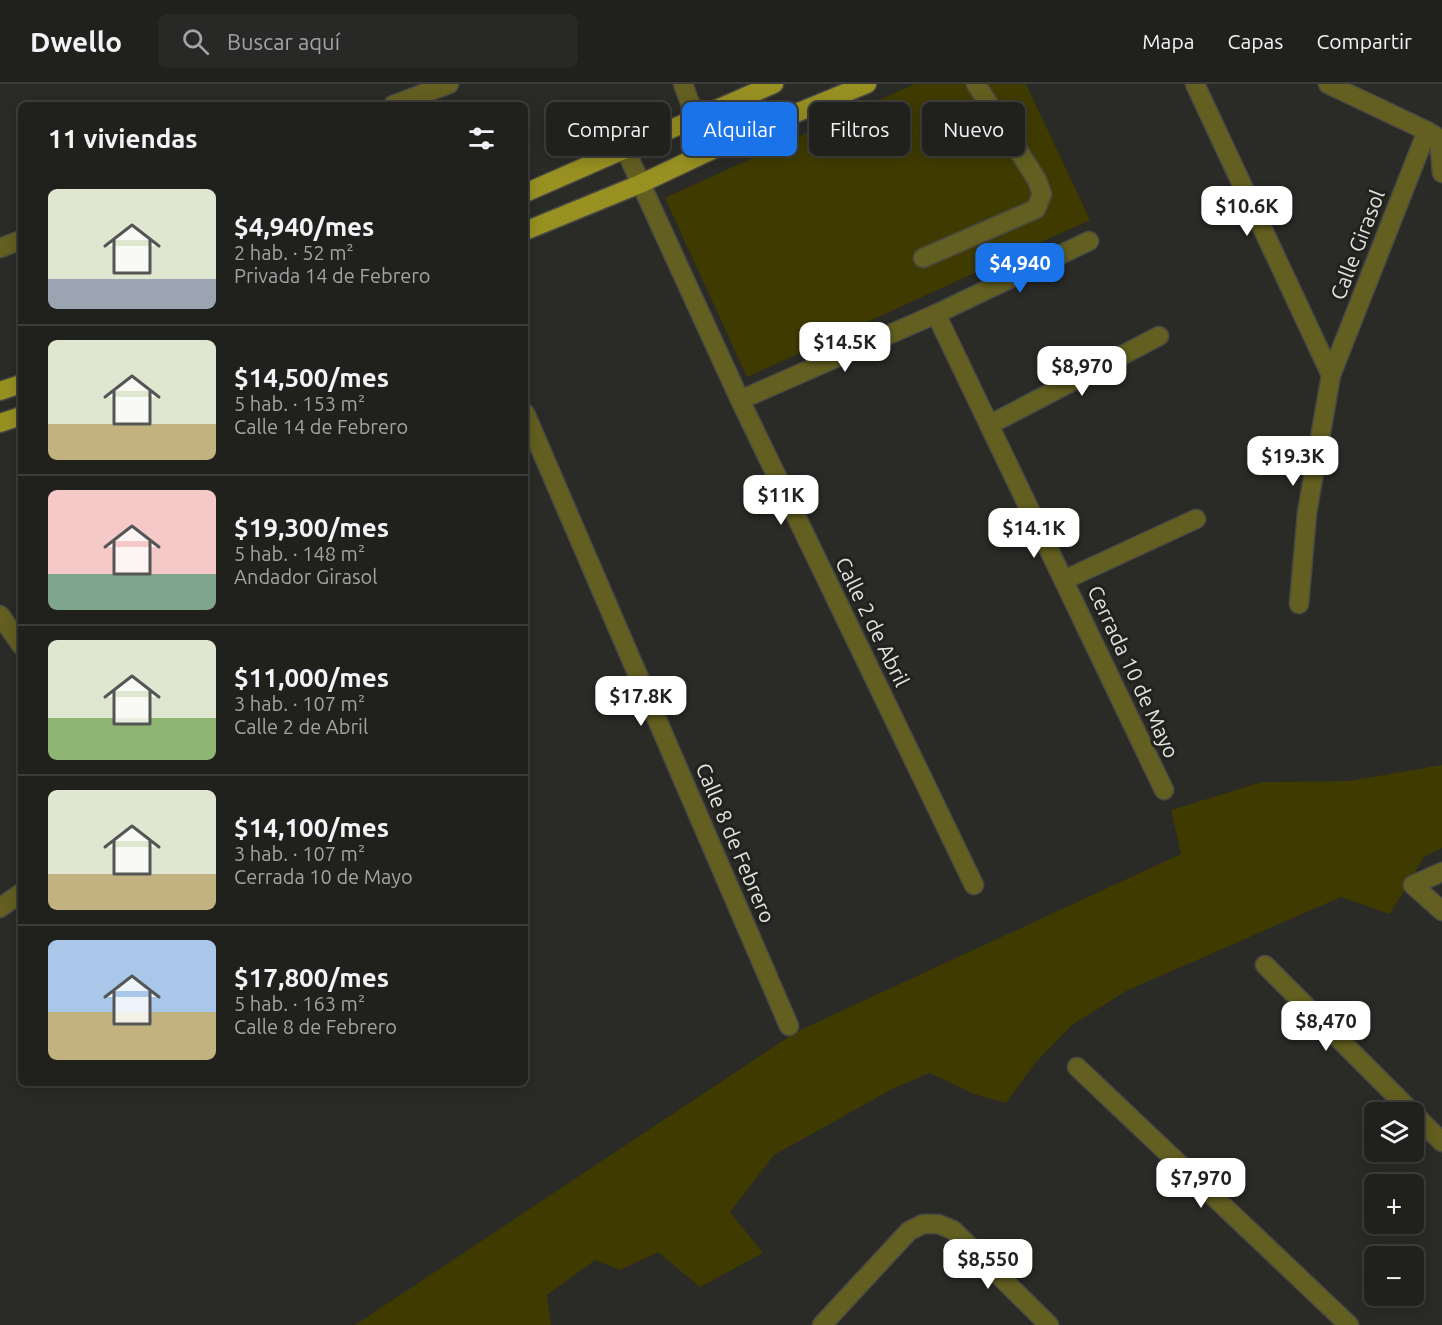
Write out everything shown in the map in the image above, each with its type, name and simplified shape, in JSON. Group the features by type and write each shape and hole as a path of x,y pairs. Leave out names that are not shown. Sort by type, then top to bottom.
{"main road":[{"path":"731,102 774,84"},
{"path":"797,113 867,84"},
{"path":"528,192 609,156"},
{"path":"528,230 640,184 700,156"},
{"path":"0,391 18,385"},
{"path":"0,423 18,417"}],"street":[{"path":"401,102 449,84"},
{"path":"683,84 690,102"},
{"path":"923,258 1036,209 1042,194 1037,180 976,84"},
{"path":"1195,84 1331,375"},
{"path":"1328,84 1436,136 1442,173"},
{"name":"Calle Girasol","path":"1299,604 1307,513 1331,375 1436,136"},
{"name":"Calle 2 de Abril","path":"628,156 740,400 974,885"},
{"path":"0,248 18,241"},
{"path":"740,400 936,314 1089,241"},
{"name":"Cerrada 10 de Mayo","path":"936,314 1164,790"},
{"path":"989,425 1159,336"},
{"name":"Calle 8 de Febrero","path":"528,421 789,1026"},
{"path":"1064,580 1197,519"},
{"path":"0,615 18,641"},
{"path":"1442,872 1413,885 1442,911"},
{"path":"0,908 18,895"},
{"path":"1264,964 1402,1102"},
{"path":"1077,1067 1349,1325"},
{"path":"1424,1124 1442,1143"},
{"path":"822,1325 909,1231 923,1224 938,1224 953,1230 1049,1325"}],"shaded area":[{"path":"914,84 1026,84 1090,220 747,377 665,198 757,156 797,156 797,138 809,132 809,156 910,156 910,102 875,102"},
{"path":"1442,765 1442,848 1424,857 1390,914 1341,897 1126,991 1072,1025 1035,1063 1006,1103 974,1094 930,1073 894,1088 774,1155 730,1212 763,1253 700,1287 658,1252 620,1270 595,1260 547,1295 551,1325 355,1325 796,1032 1181,854 1171,810 1262,782 1349,781"}]}
